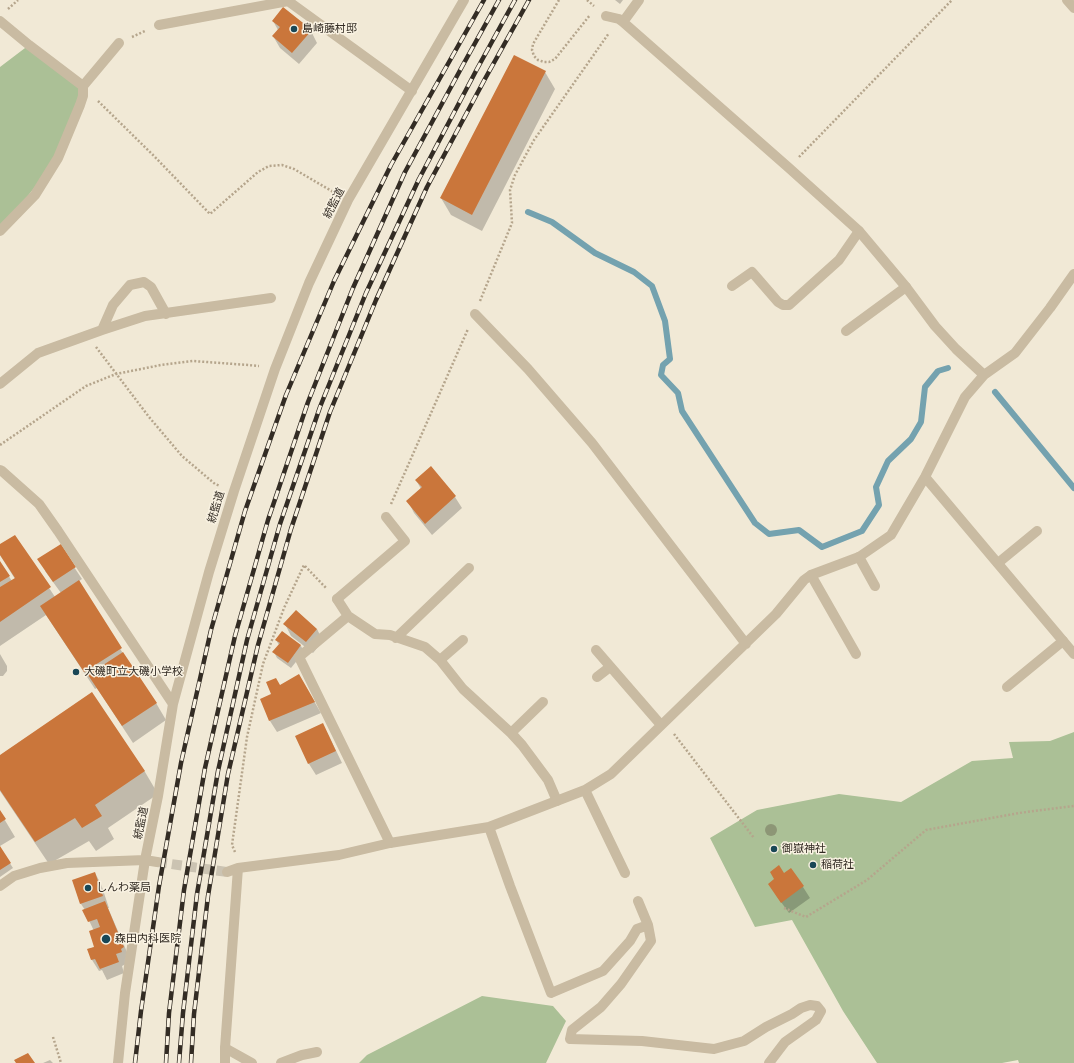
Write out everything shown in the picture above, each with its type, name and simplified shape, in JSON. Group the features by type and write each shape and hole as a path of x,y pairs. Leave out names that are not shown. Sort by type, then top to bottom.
{"street":[{"name":"統監道","path":"118,1063 125,993 145,860 158,796 173,704 209,572 234,491 275,369 309,283 348,200 464,0"},
{"path":"621,21 639,0"},
{"path":"1067,0 1074,8"},
{"path":"159,24 288,1 412,91"},
{"path":"606,16 621,21 859,231 906,287 935,326 984,375"},
{"path":"0,21 83,86"},
{"path":"0,231 34,195 58,158 80,105 83,96 83,86 119,43"},
{"path":"732,286 752,272 778,302 784,305 789,305 839,260 859,231"},
{"path":"227,872 238,868 339,855 390,843 489,827 585,790 611,774 776,614 804,580 811,575 859,558 890,535 925,477 965,397 984,375 1015,353 1074,274"},
{"path":"102,330 113,305 130,285 144,282 151,287 166,314"},
{"path":"846,331 906,287"},
{"path":"0,384 38,354 145,316 271,298"},
{"path":"475,314 528,369 592,443 746,644"},
{"path":"0,470 39,504 173,704"},
{"path":"925,477 1074,654"},
{"path":"386,517 405,541 337,599 348,616 375,634 390,635 425,647 440,660 463,689 522,745 548,780 557,800"},
{"path":"998,563 1037,531"},
{"path":"859,558 875,586"},
{"path":"396,638 469,568"},
{"path":"811,575 856,654"},
{"path":"348,616 299,657 390,843"},
{"path":"440,660 463,640"},
{"path":"1007,687 1063,641"},
{"path":"596,650 663,724"},
{"path":"597,677 610,667"},
{"path":"511,733 543,702"},
{"path":"585,790 625,873"},
{"path":"489,827 551,993 603,971 630,941 637,929 648,925"},
{"path":"0,886 14,876 40,868 67,863 145,860 157,862"},
{"path":"225,1063 238,868"},
{"path":"638,901 648,925 651,941 621,984 600,1007 572,1030 570,1040 642,1041 714,1049 744,1041 801,1008 810,1005 816,1006 821,1011 816,1020 785,1042 769,1063"},
{"path":"225,1048 252,1063"},
{"path":"280,1063 302,1055 317,1052"}],"path":[{"path":"559,0 533,44 532,50 534,56 538,60 549,62 555,59 587,19"},
{"path":"789,168 952,0"},
{"path":"386,517 475,314 512,223 510,190 515,175 534,140 621,21"},
{"path":"119,43 159,24"},
{"path":"83,86 154,155 210,214 258,172 269,166 282,165 294,169 348,200"},
{"path":"87,336 149,417 182,456 215,484 234,491"},
{"path":"0,445 86,386 116,374 161,365 193,361 248,365"},
{"path":"238,868 238,859 232,845 247,737 263,664 284,608 304,565 337,599"},
{"path":"663,724 754,838"},
{"path":"784,908 806,917 867,880 926,830 1019,813 1074,806"},
{"path":"53,1037 61,1063"}],"green space":[{"path":"29,45 83,86 58,158 0,231 0,67"},
{"path":"1074,732 1074,1063 1019,1063 1018,1060 1002,1063 877,1063 843,1011 792,920 755,927 710,838 757,810 839,794 901,802 972,761 1013,758 1009,742 1050,741"},
{"path":"482,996 553,1006 566,1021 546,1063 359,1063 367,1055"}],"building":[{"name":"島崎藤村邸","path":"283,7 312,30 292,53 272,36 280,27 272,21"},
{"path":"514,55 546,71 472,215 440,198"},
{"path":"431,466 456,496 425,524 406,501 422,487 415,480"},
{"path":"15,535 51,587 0,622 0,587 15,578 0,555 0,544"},
{"path":"61,544 76,567 53,582 37,559"},
{"path":"0,561 10,576 0,582"},
{"path":"79,580 122,648 84,672 40,606"},
{"path":"296,610 317,629 306,642 283,624"},
{"path":"282,631 301,645 288,663 272,652 280,643 275,640"},
{"path":"123,652 157,703 122,726 88,675"},
{"path":"299,674 315,702 269,721 260,699 271,694 266,682 276,678 280,685"},
{"path":"92,692 145,771 95,805 102,816 82,828 75,818 35,842 0,790 0,755"},
{"path":"323,723 336,751 308,764 295,736"},
{"path":"0,810 6,819 0,823"},
{"path":"0,846 11,863 0,870"},
{"path":"779,865 784,873 791,868 804,886 781,903 768,884 774,879 770,872"},
{"name":"しんわ薬局","path":"95,872 103,896 80,904 72,880"},
{"name":"森田内科医院","path":"105,901 124,947 121,949 122,952 116,954 119,962 100,969 95,959 91,960 87,949 94,947 89,931 100,927 97,919 88,922 82,910"},
{"path":"28,1053 35,1063 16,1063 14,1060"}],"waterway":[{"path":"528,212 552,222 595,253 634,272 652,286 665,321 670,359 663,365 661,375 678,393 682,411 755,523 769,534 799,530 822,547 862,531 879,505 876,487 888,461 911,439 921,422 925,387 938,371 948,368"},
{"path":"995,392 1074,488"}],"tunnel":[{"path":"157,862 227,872"}],"railway":[{"path":"135,1063 159,886 181,763 211,630 245,511 286,395 334,281 391,165 484,0"},
{"path":"166,1063 169,1013 184,890 205,768 235,636 268,520 308,402 353,288 405,172 499,0"},
{"path":"179,1063 183,1013 197,894 218,771 247,640 280,524 320,407 366,293 419,179 515,0"},
{"path":"191,1063 194,1014 208,896 228,774 258,645 291,529 330,412 376,300 427,187 529,0"}],"place":[{"name":"島崎藤村邸","path":"294,29"},
{"name":"大磯町立大磯小学校","path":"76,672"},
{"name":"御嶽神社","path":"774,849"},
{"name":"稲荷社","path":"813,865"},
{"name":"しんわ薬局","path":"88,888"},
{"name":"森田内科医院","path":"106,939"}]}
